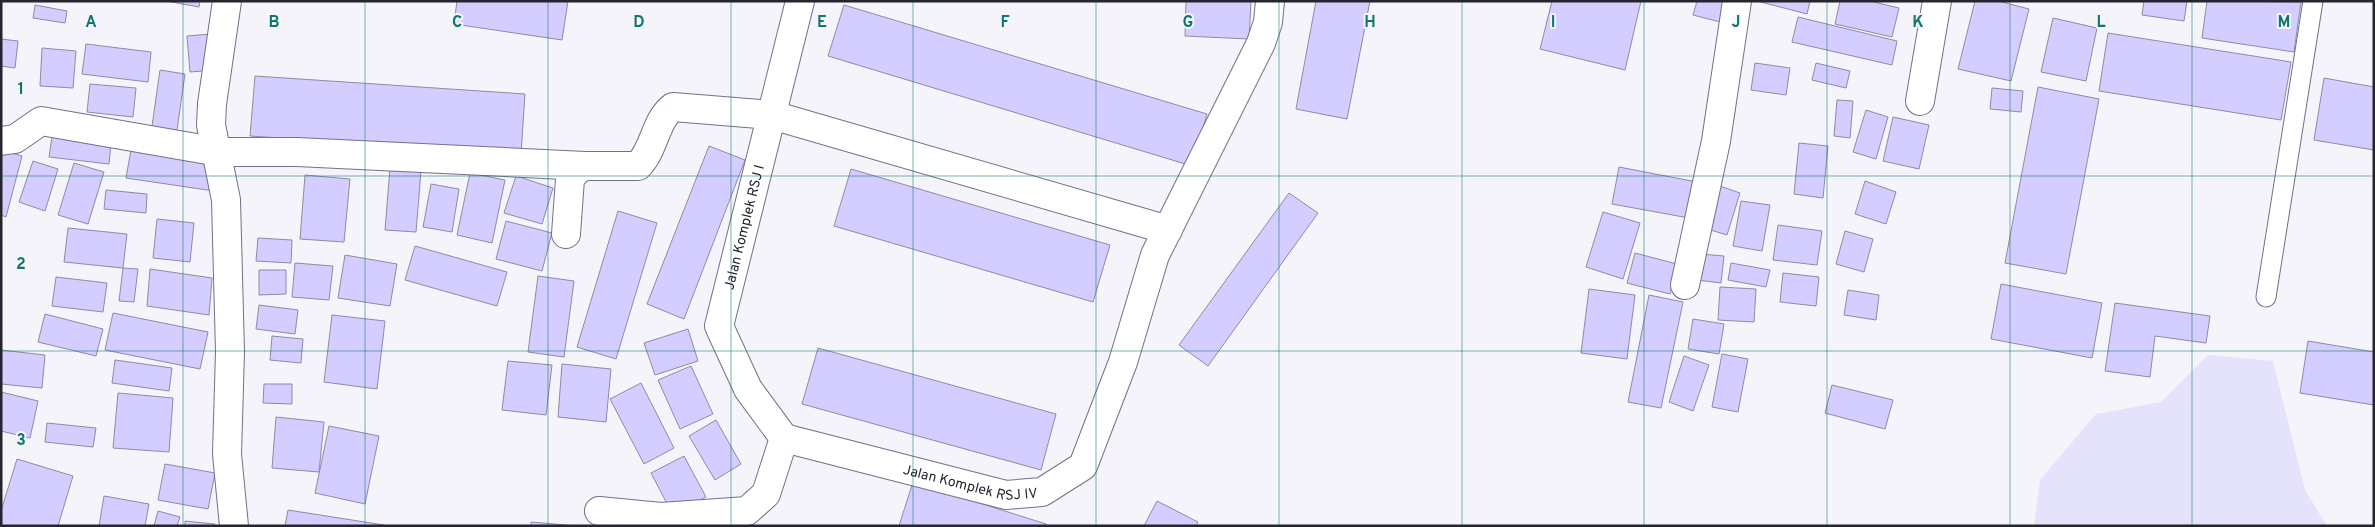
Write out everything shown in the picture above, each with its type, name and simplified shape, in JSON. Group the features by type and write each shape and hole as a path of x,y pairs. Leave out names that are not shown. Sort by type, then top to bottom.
{"street":[{"path":"228,1 212,104 211,125 218,152 226,200 230,352 227,454 234,526"},
{"name":"Jalan Komplek RSJ I","path":"784,438 748,389 719,326 800,1"},
{"name":"Jalan Komplek RSJ IV","path":"784,438 1006,495 1042,492 1083,466 1124,362 1155,255 1261,43 1268,22 1270,1"},
{"path":"1685,285 1716,141 1737,1"},
{"path":"1920,101 1937,1"},
{"path":"1,141 15,139 42,122 52,122 218,152 297,152 585,166 638,166 648,156 665,113 673,107 772,115 1168,230"},
{"path":"566,234 570,180 577,170 585,166"},
{"path":"599,511 661,517 747,511 766,494 784,438"}],"lane":[{"path":"2266,297 2313,1"}],"shaded area":[{"path":"2208,355 2273,361 2305,490 2327,526 2034,526 2040,480 2096,414 2161,402"}],"building":[{"path":"166,1 200,1 199,7"},
{"path":"457,1 568,1 562,40 454,24"},
{"path":"1186,1 1251,1 1249,39 1185,36"},
{"path":"1316,1 1370,1 1347,119 1296,109"},
{"path":"1552,1 1641,1 1625,70 1540,49"},
{"path":"1697,1 1734,1 1728,24 1693,15"},
{"path":"1757,1 1810,1 1807,14"},
{"path":"1840,1 1870,1 1899,8 1892,37 1835,24"},
{"path":"1975,1 1998,1 2029,9 2011,81 1958,69"},
{"path":"2144,1 2187,1 2184,21 2142,15"},
{"path":"2207,1 2301,2 2294,52 2202,38"},
{"path":"35,5 67,11 65,23 33,18"},
{"path":"844,5 1207,114 1192,166 828,56"},
{"path":"1798,17 1897,41 1892,65 1792,42"},
{"path":"2053,18 2097,28 2086,81 2041,72"},
{"path":"2108,33 2291,62 2281,120 2099,91"},
{"path":"211,34 214,70 190,72 187,36"},
{"path":"1,39 18,41 15,68 1,66"},
{"path":"86,44 151,52 148,82 82,74"},
{"path":"42,48 76,51 73,88 40,86"},
{"path":"1755,63 1790,68 1786,95 1751,90"},
{"path":"1816,63 1850,71 1846,88 1812,80"},
{"path":"160,70 185,74 176,137 151,133"},
{"path":"255,76 525,94 521,154 250,136"},
{"path":"2324,78 2374,87 2374,150 2314,140"},
{"path":"90,84 136,88 133,117 87,112"},
{"path":"2038,87 2099,99 2066,274 2005,263"},
{"path":"1992,88 2023,91 2021,112 1990,109"},
{"path":"1837,100 1853,101 1850,138 1834,136"},
{"path":"1866,110 1888,117 1876,159 1853,152"},
{"path":"1893,117 1929,125 1919,169 1883,161"},
{"path":"52,137 111,143 109,164 49,157"},
{"path":"1799,143 1828,146 1823,198 1794,194"},
{"path":"132,144 219,157 214,191 126,178"},
{"path":"709,146 745,160 684,319 647,304"},
{"path":"1,150 22,156 6,217 1,215"},
{"path":"33,161 58,169 45,211 19,202"},
{"path":"74,163 104,172 88,224 58,215"},
{"path":"1619,167 1697,182 1689,218 1612,204"},
{"path":"390,168 421,171 416,232 385,230"},
{"path":"851,169 1110,245 1093,302 834,226"},
{"path":"470,173 505,180 492,243 457,235"},
{"path":"305,175 350,179 344,242 300,239"},
{"path":"516,176 553,188 542,224 504,213"},
{"path":"1865,181 1896,192 1886,224 1855,214"},
{"path":"431,184 459,189 452,232 423,227"},
{"path":"1717,185 1740,193 1727,235 1704,228"},
{"path":"106,190 147,194 146,213 104,209"},
{"path":"1289,193 1318,213 1208,366 1179,345"},
{"path":"1741,201 1770,205 1762,251 1733,246"},
{"path":"618,211 657,223 616,359 577,347"},
{"path":"1603,212 1640,223 1623,279 1586,267"},
{"path":"157,219 194,223 190,262 153,258"},
{"path":"506,221 552,233 542,271 496,259"},
{"path":"1778,225 1822,231 1817,265 1773,260"},
{"path":"68,228 127,234 123,268 64,262"},
{"path":"1845,231 1873,239 1864,272 1836,264"},
{"path":"258,238 292,240 291,263 256,261"},
{"path":"415,246 507,272 497,306 405,280"},
{"path":"1635,253 1677,264 1670,294 1627,283"},
{"path":"1700,254 1724,256 1721,283 1697,280"},
{"path":"345,255 397,264 390,306 338,298"},
{"path":"295,263 333,266 329,300 292,297"},
{"path":"1731,263 1770,270 1766,287 1728,280"},
{"path":"123,268 138,269 134,302 119,301"},
{"path":"150,269 212,278 209,315 147,306"},
{"path":"259,270 286,270 286,294 259,295"},
{"path":"1783,273 1819,277 1816,306 1780,302"},
{"path":"538,276 574,281 564,357 528,352"},
{"path":"56,277 107,283 103,312 52,306"},
{"path":"2001,284 2102,303 2092,358 1991,339"},
{"path":"1720,287 1756,289 1754,322 1718,320"},
{"path":"1589,289 1635,295 1627,359 1581,353"},
{"path":"1848,290 1879,295 1876,320 1844,315"},
{"path":"1649,295 1683,302 1661,408 1628,402"},
{"path":"2115,303 2210,316 2206,343 2155,336 2150,377 2105,371"},
{"path":"259,305 298,310 295,334 256,329"},
{"path":"113,313 208,332 200,369 105,350"},
{"path":"45,314 103,329 96,356 38,342"},
{"path":"332,315 385,321 377,389 324,382"},
{"path":"1693,319 1724,324 1719,354 1688,349"},
{"path":"688,329 698,361 655,375 644,343"},
{"path":"272,336 303,339 301,363 270,360"},
{"path":"2308,341 2374,352 2374,405 2300,393"},
{"path":"818,348 1056,414 1041,470 802,404"},
{"path":"1,350 45,355 42,388 1,384"},
{"path":"1722,354 1748,359 1738,412 1712,407"},
{"path":"1684,356 1709,365 1693,411 1669,402"},
{"path":"115,360 172,368 169,391 112,383"},
{"path":"508,361 552,365 546,415 502,410"},
{"path":"562,364 611,369 606,422 558,417"},
{"path":"691,366 713,414 680,429 658,380"},
{"path":"641,383 674,448 644,464 610,399"},
{"path":"264,384 292,384 292,404 263,403"},
{"path":"1832,385 1893,400 1885,429 1825,413"},
{"path":"1,392 38,401 30,438 1,431"},
{"path":"118,393 173,398 169,452 113,448"},
{"path":"276,417 324,422 319,472 272,468"},
{"path":"716,420 741,464 715,480 689,436"},
{"path":"47,423 96,428 93,447 45,442"},
{"path":"329,426 379,436 365,504 315,493"},
{"path":"684,456 706,497 673,515 651,473"},
{"path":"17,459 73,476 58,526 1,526 1,511"},
{"path":"165,464 215,473 208,509 158,500"},
{"path":"913,482 1046,524 1045,526 899,526"},
{"path":"104,496 149,504 145,526 99,526"},
{"path":"1157,501 1198,522 1196,526 1144,526"},
{"path":"288,510 384,525 384,526 285,526"},
{"path":"158,511 180,517 177,526 154,526"},
{"path":"185,521 215,524 214,526 185,526"},
{"path":"531,522 577,526 531,526"}]}
